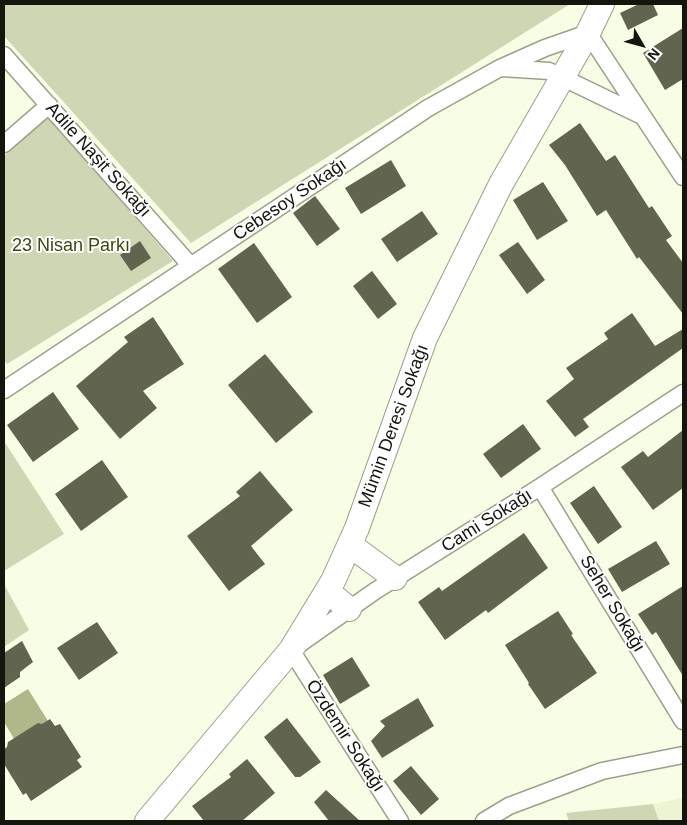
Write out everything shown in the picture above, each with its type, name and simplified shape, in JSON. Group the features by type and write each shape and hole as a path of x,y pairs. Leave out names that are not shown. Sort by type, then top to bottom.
{"street":[{"name":"Mümin Deresi Sokağı","path":"147,821 291,650 327,591 358,528 425,338 556,74 588,33 602,4"},
{"name":"Cebesoy Sokağı","path":"4,390 428,108 500,68 545,48 588,33"},
{"path":"588,33 683,177"},
{"path":"545,48 543,62 556,74 642,116"},
{"name":"Adile Naşit Sokağı","path":"4,55 191,266"},
{"path":"500,68 556,74"},
{"path":"4,144 49,105"},
{"name":"Cami Sokağı","path":"291,650 395,578 540,487 683,393"},
{"name":"Seher Sokağı","path":"540,487 683,721"},
{"path":"350,545 395,578"},
{"path":"327,591 349,609"},
{"name":"Özdemir Sokağı","path":"291,650 400,821"},
{"path":"484,821 509,806 602,772 683,755"}],"shaded area":[{"path":"28,689 53,729 20,749 4,722 4,704"},
{"path":"683,798 683,821 659,821 653,804"}],"green space":[{"path":"4,4 570,4 191,243 4,36"},
{"name":"23 Nisan Parkı","path":"48,117 173,261 7,364 4,360 4,156"},
{"path":"4,441 64,534 4,571"},
{"path":"4,584 29,630 4,647"},
{"path":"653,804 659,821 569,821 566,813"}],"building":[{"path":"639,4 653,4 658,15 628,30 620,13"},
{"path":"683,28 683,79 665,90 643,53"},
{"path":"580,123 606,161 615,155 649,208 652,206 672,236 666,240 683,263 683,314 639,257 637,259 606,210 597,216 565,165 549,145"},
{"path":"391,160 406,186 361,214 345,188"},
{"path":"543,182 568,221 537,240 513,200"},
{"path":"315,196 340,229 317,246 293,213"},
{"path":"422,211 438,234 397,262 381,239"},
{"path":"140,241 151,258 131,271 120,255"},
{"path":"518,242 545,280 527,294 499,255"},
{"path":"254,243 292,297 257,323 218,269"},
{"path":"372,271 397,304 378,319 353,286"},
{"path":"632,313 655,346 683,329 683,348 583,419 589,427 575,437 546,401 574,379 566,368 608,339 604,333"},
{"path":"153,317 184,364 143,391 157,408 120,439 76,386 128,342 124,337"},
{"path":"265,354 313,412 276,443 228,385"},
{"path":"53,392 79,429 33,462 7,425"},
{"path":"523,424 541,449 501,478 483,454"},
{"path":"683,430 683,488 653,510 621,467 643,451 648,457"},
{"path":"102,460 128,497 81,531 55,494"},
{"path":"260,471 293,510 251,546 265,564 229,591 187,536 240,496 236,492"},
{"path":"594,486 622,527 598,544 570,503"},
{"path":"524,533 548,568 488,613 486,610 445,640 418,602 439,587 442,591"},
{"path":"656,541 670,564 622,592 608,569"},
{"path":"683,586 683,676 656,632 652,635 638,614"},
{"path":"558,611 573,634 571,635 597,673 545,709 505,645"},
{"path":"97,622 118,653 79,680 57,648"},
{"path":"22,641 33,662 20,672 20,677 4,688 4,653"},
{"path":"352,657 370,686 340,704 323,675"},
{"path":"418,698 434,726 382,758 371,741 385,726 380,721"},
{"path":"287,718 321,762 300,777 295,777 264,737"},
{"path":"50,719 55,726 60,724 81,757 77,760 82,767 31,801 26,793 23,795 4,764 4,749 7,747 8,742 38,723 42,724"},
{"path":"247,759 275,793 242,821 204,821 192,806 231,777 229,774"},
{"path":"411,766 439,799 421,815 393,781"},
{"path":"326,790 360,821 329,821 314,802"}]}
